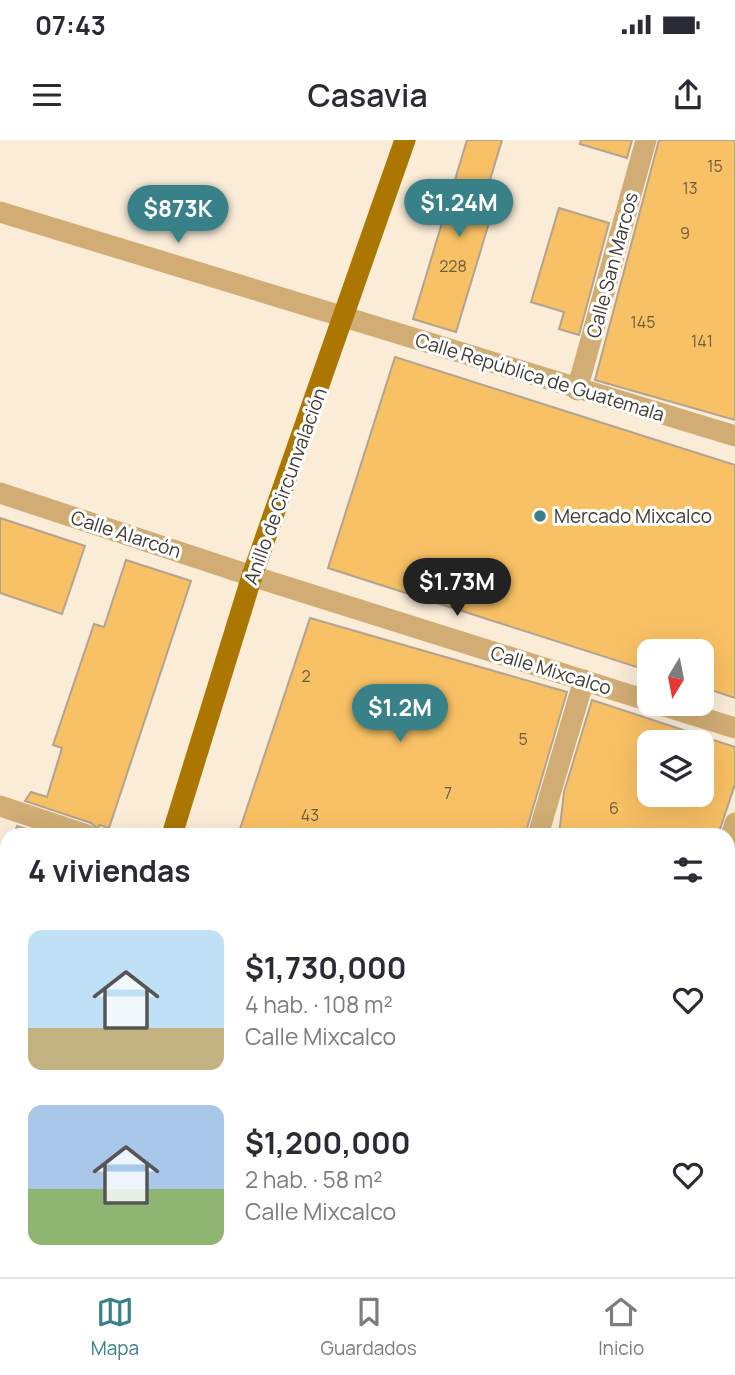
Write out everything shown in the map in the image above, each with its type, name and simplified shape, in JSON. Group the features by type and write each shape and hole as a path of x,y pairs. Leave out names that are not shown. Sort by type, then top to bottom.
{"main road":[{"name":"Anillo de Circunvalación","path":"174,828 252,576 345,318 405,140"}],"street":[{"name":"Calle San Marcos","path":"577,390 646,140"},
{"name":"Calle República de Guatemala","path":"0,212 735,436"},
{"name":"Calle Alarcón","path":"0,493 252,576"},
{"name":"Calle Mixcalco","path":"252,576 637,697"},
{"path":"540,828 584,680"},
{"path":"696,716 735,728"},
{"path":"0,806 67,828"}],"building":[{"path":"467,140 502,140 481,210 492,213 456,332 413,319"},
{"path":"581,140 632,140 627,158 580,144"},
{"path":"659,140 735,140 735,420 595,380"},
{"path":"559,208 609,223 579,335 559,329 564,312 531,302"},
{"name":"Mercado Mixcalco","path":"395,357 735,465 735,698 714,691 714,639 637,639 637,667 328,568"},
{"path":"0,518 85,546 62,614 0,593"},
{"path":"126,560 191,581 109,828 99,825 97,828 91,823 25,801 31,792 47,797 62,748 53,745 94,624 104,627"},
{"path":"310,618 567,692 527,828 240,828"},
{"path":"592,700 683,730 637,730 637,807 714,807 714,740 735,747 735,784 720,828 560,828 564,792"}],"place":[{"name":"Mercado Mixcalco","path":"540,516"}]}
